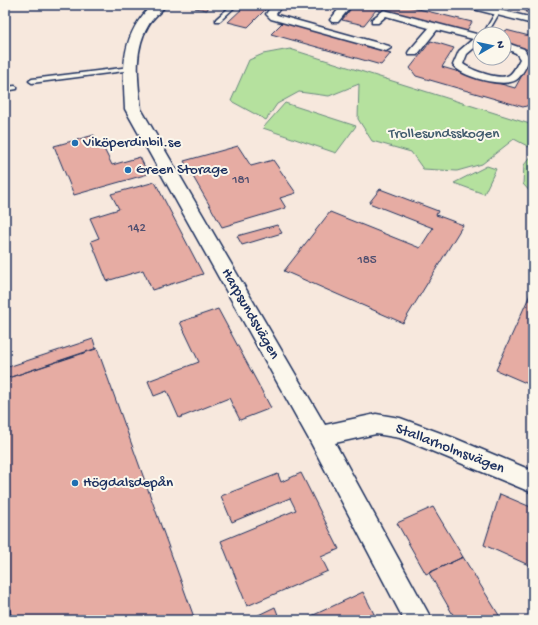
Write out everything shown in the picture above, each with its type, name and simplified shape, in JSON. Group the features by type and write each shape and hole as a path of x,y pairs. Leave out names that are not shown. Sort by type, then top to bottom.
{"street":[{"name":"Harpsundsvägen","path":"159,5 136,32 130,69 133,109 319,436 419,620"},
{"path":"276,5 271,14 274,17 386,48"},
{"path":"335,20 347,5"},
{"path":"468,5 500,9 533,21"},
{"path":"375,21 384,13 472,37"},
{"path":"413,53 435,26"},
{"path":"472,43 464,50 458,61 458,65 471,73 506,80 512,78 517,73 525,59 520,51 512,48"},
{"name":"Stallarholmsvägen","path":"319,436 376,424 400,428 446,445 533,482"}],"lane":[{"path":"218,20 235,5"},
{"path":"490,26 500,9"},
{"path":"32,81 130,69"},
{"path":"5,89 15,88"}],"green space":[{"name":"Trollesundsskogen","path":"290,49 533,125 533,149 514,139 482,164 457,171 423,169 411,152 372,141 358,119 359,84 329,96 299,92 277,104 266,120 231,101 249,60 263,54"},
{"path":"285,103 356,126 336,153 263,128"},
{"name":"Trollesundsskogen","path":"533,154 533,195 523,184 524,165"},
{"path":"487,166 496,169 484,194 454,183"}],"building":[{"path":"198,5 210,5 207,10 195,8"},
{"path":"246,5 270,5 248,27 228,22"},
{"path":"354,5 402,5 472,22 466,32 376,10 364,25 342,20"},
{"path":"529,5 533,5 533,13 525,12"},
{"path":"283,22 391,53 381,65 271,34"},
{"path":"512,32 533,37 533,51 512,45"},
{"path":"431,41 454,48 442,67 515,88 533,55 533,104 523,107 416,76 410,68"},
{"path":"94,135 99,146 102,145 112,165 140,157 148,174 74,195 54,146"},
{"path":"238,146 251,166 273,160 296,193 280,198 286,208 222,227 184,161"},
{"path":"155,182 203,274 152,290 143,270 107,281 91,241 99,238 90,218 119,209 111,194"},
{"path":"380,189 438,211 436,215 463,225 403,323 284,271 330,212 420,248 433,228 369,203"},
{"path":"277,225 282,233 242,245 237,236"},
{"path":"533,288 533,386 496,370"},
{"path":"218,309 271,408 240,420 229,398 179,418 167,391 154,396 148,381 199,362 180,322"},
{"path":"93,339 96,349 5,379 5,368"},
{"name":"Högdalsdepån","path":"97,348 195,620 12,620 5,587 5,379"},
{"path":"301,473 339,549 321,557 328,571 247,606 221,541 296,510 290,498 232,522 221,496 278,474 281,482"},
{"path":"500,494 533,508 533,567 484,545"},
{"path":"433,507 463,557 426,574 397,523"},
{"path":"463,557 502,620 456,620 429,573"},
{"path":"5,587 12,620 5,620"},
{"path":"363,592 377,620 303,620"},
{"path":"275,607 280,620 248,620"}],"place":[{"name":"Viköperdinbil.se","path":"75,143"},
{"name":"Green Storage","path":"128,170"},
{"name":"Högdalsdepån","path":"75,483"}]}
